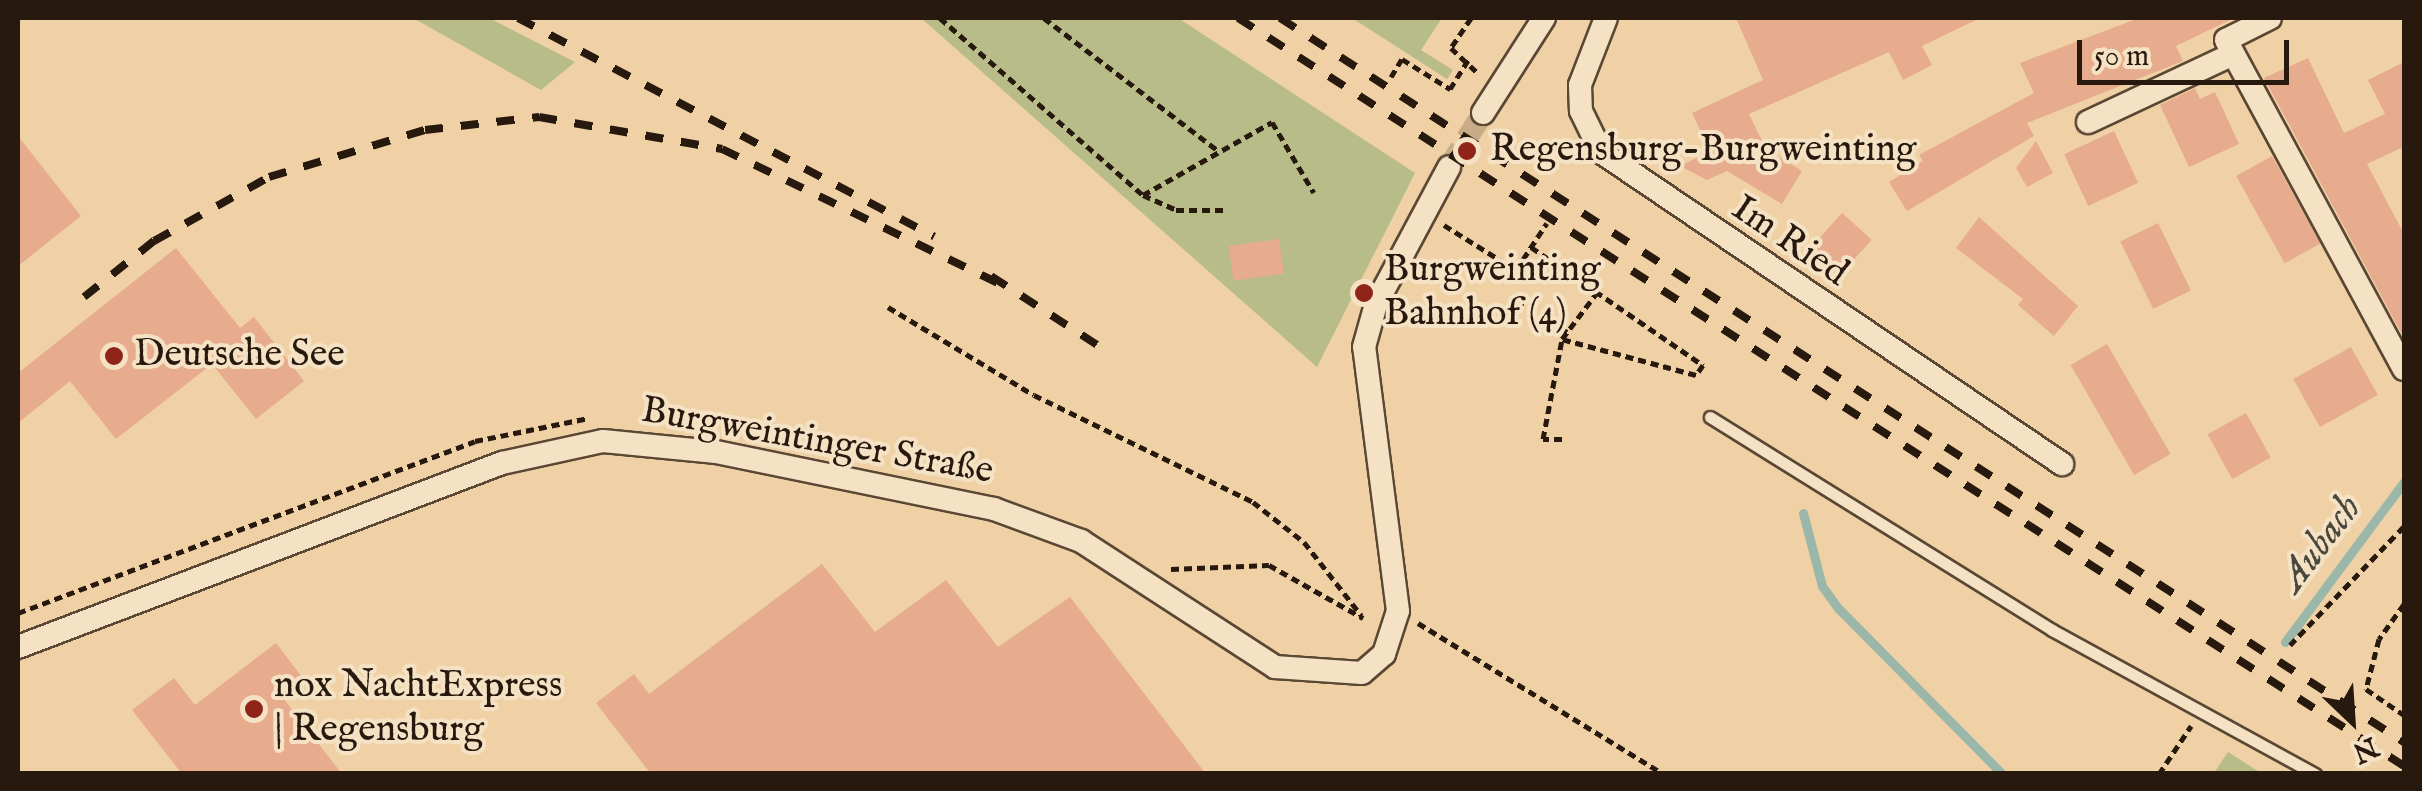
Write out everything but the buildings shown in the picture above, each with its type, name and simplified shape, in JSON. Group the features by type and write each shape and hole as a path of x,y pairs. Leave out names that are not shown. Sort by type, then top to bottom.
{"street":[{"path":"1483,112 1544,18"},
{"name":"Im Ried","path":"1606,18 1580,85 1581,111 1601,152 2062,464"},
{"path":"2270,18 2226,40 2404,369"},
{"path":"2088,122 2233,54"},
{"path":"1393,638 1398,611 1396,572 1364,347 1376,304 1449,167"},
{"name":"Burgweintinger Straße","path":"18,647 502,463 603,441 735,455 1042,524 1275,667 1362,673 1393,638"}],"lane":[{"path":"1710,417 2052,630 2316,774"}],"path":[{"path":"940,18 1143,195 1176,210 1225,210"},
{"path":"1044,18 1220,152"},
{"path":"1466,88 1480,67 1451,48 1471,18"},
{"path":"1390,76 1402,59 1450,89 1469,60"},
{"path":"1143,195 1272,122 1314,193"},
{"path":"1464,238 1516,270 1547,223"},
{"path":"1518,299 1565,336 1696,375 1702,365 1531,247"},
{"path":"1562,439 1542,440 1565,336 1596,294"},
{"path":"888,307 1034,395 1253,502 1304,542 1363,618"},
{"path":"18,613 521,425 572,415 605,423"},
{"path":"2290,645 2404,526"},
{"path":"1154,561 1196,572 1269,565 1393,638"},
{"path":"2404,604 2379,639 2366,689 2404,714"},
{"path":"1398,611 1663,774"},
{"path":"2160,774 2197,718"}],"green space":[{"path":"413,18 489,18 575,62 541,90"},
{"path":"921,18 1178,18 1415,173 1317,367"},
{"path":"1352,18 1442,18 1421,50 1453,70 1447,79"},
{"path":"2228,752 2261,773 2214,773"}],"waterway":[{"name":"Aubach","path":"2285,642 2404,482"},
{"path":"1803,513 1822,586 1838,608 2002,774"}],"tunnel":[{"path":"1449,167 1483,113"}],"railway":[{"path":"518,18 934,236"},
{"path":"1238,18 2404,766"},
{"path":"1280,18 2404,742"},
{"path":"84,297 154,241 269,177 425,130 539,117 722,149 1002,285"},
{"path":"991,276 1108,352"}],"place":[{"name":"Regensburg-Burgweinting","path":"1467,151"},
{"name":"Burgweinting Bahnhof (4)","path":"1364,293"},
{"name":"Deutsche See","path":"114,356"},
{"name":"nox NachtExpress | Regensburg","path":"254,709"}]}
